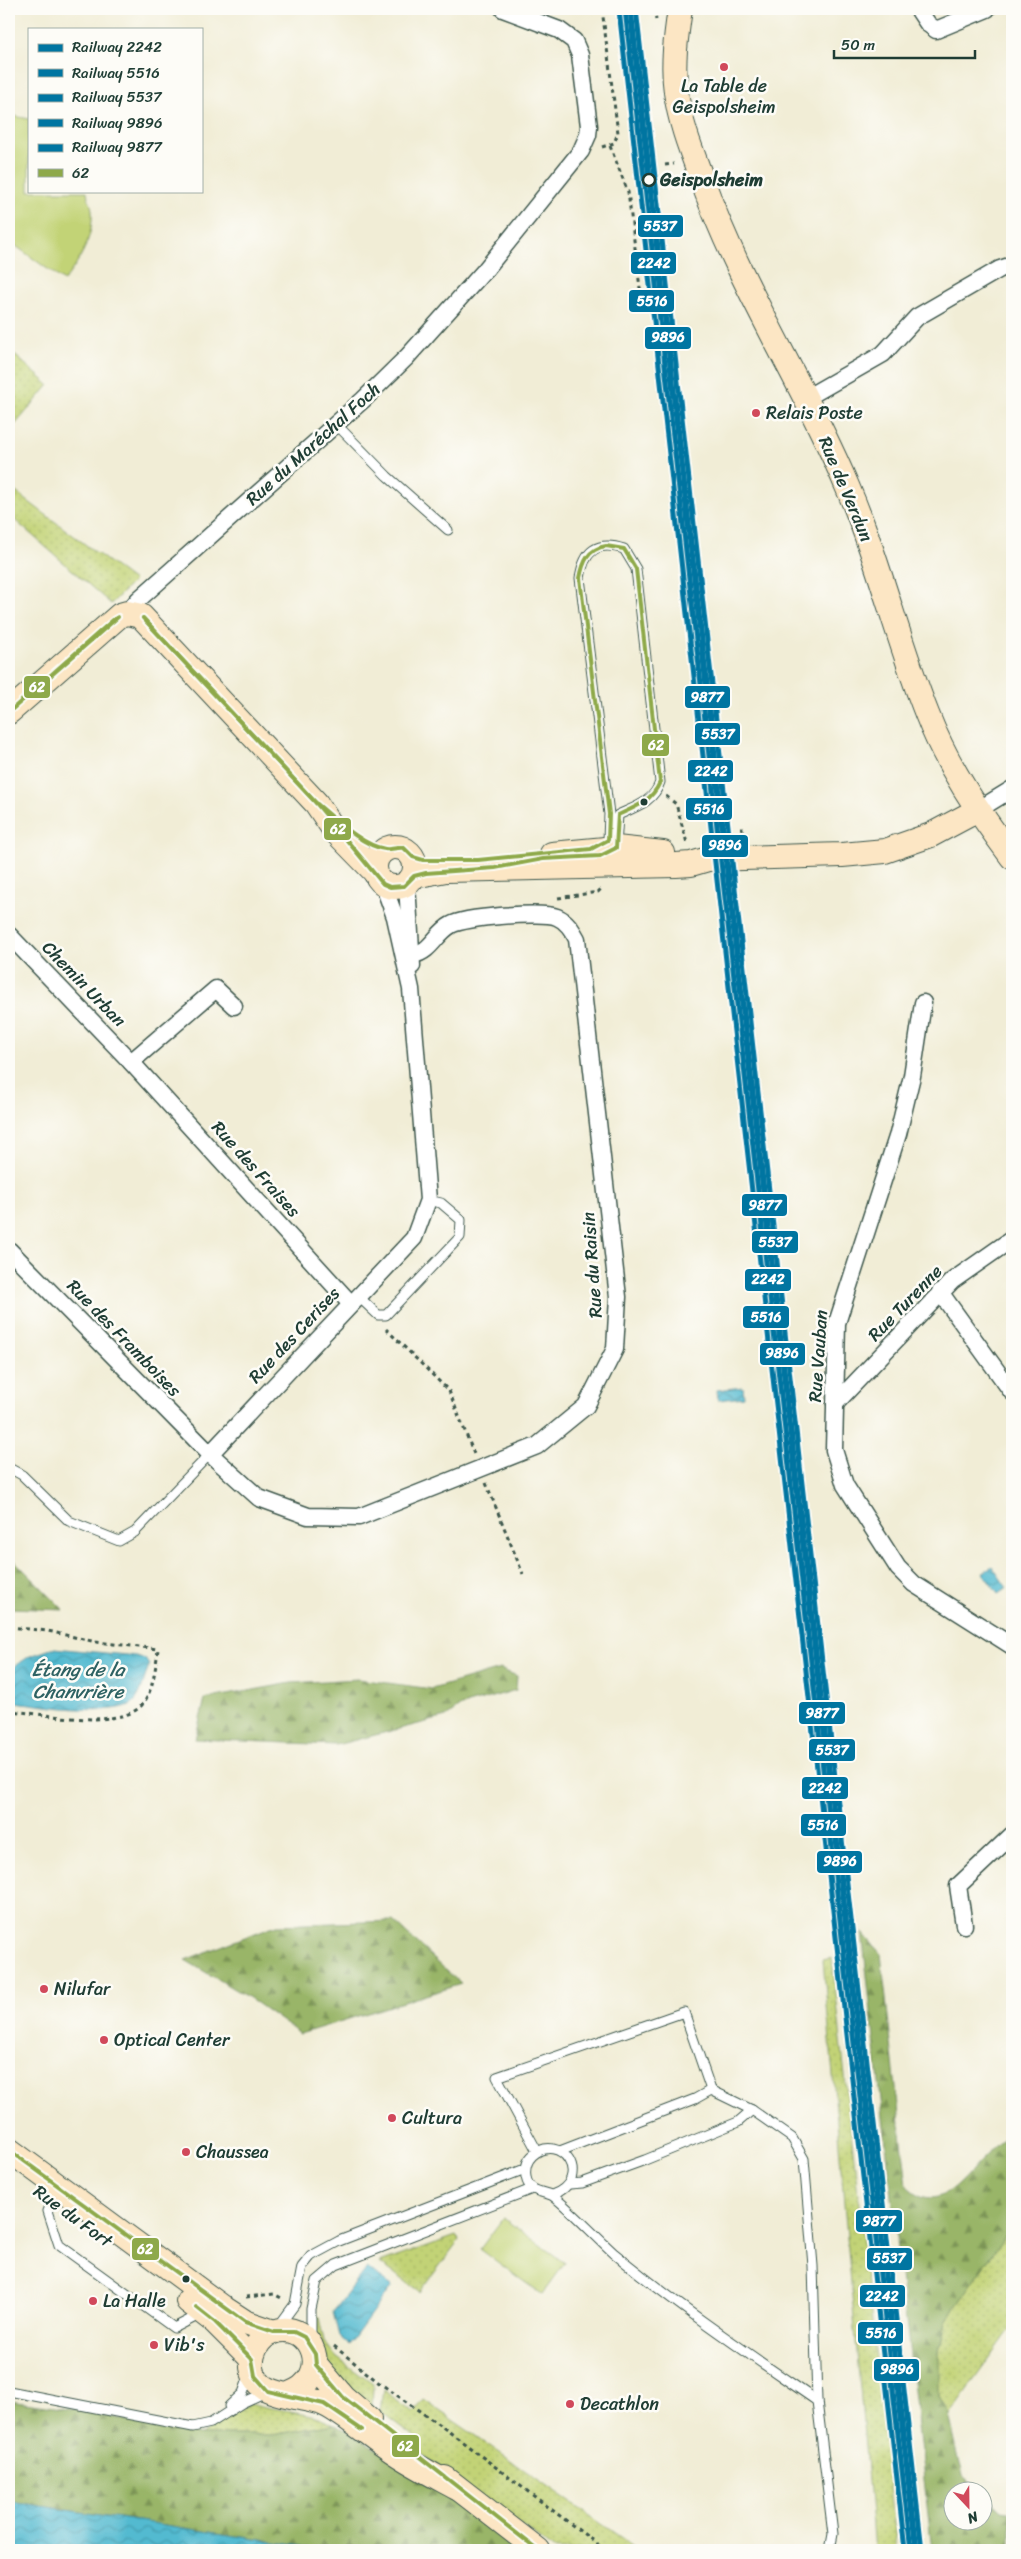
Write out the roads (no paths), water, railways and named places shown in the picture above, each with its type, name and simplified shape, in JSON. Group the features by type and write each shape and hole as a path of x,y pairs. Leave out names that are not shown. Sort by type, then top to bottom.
{"main road":[{"name":"Rue de Verdun","path":"671,20 676,93 691,150 725,241 806,398 858,513 927,714 978,810 1012,857"},
{"path":"127,613 141,616 148,622 316,803 341,837 379,878 397,888 412,872 430,860 478,860 592,848 617,840 641,850 708,859 885,851 931,835 978,810"},
{"name":"Rue du Maréchal Foch","path":"9,712 113,620 127,613"},
{"path":"316,803 352,832 385,849 404,848 412,872"},
{"path":"379,878 376,859 385,849"},
{"path":"412,872 495,868 676,865 691,864 708,859"},
{"name":"Rue du Fort","path":"9,2150 56,2194 210,2307 274,2332 294,2332 318,2350 343,2397 364,2415 384,2428 456,2488 538,2550"},
{"name":"Rue du Fort","path":"9,2170 56,2194"},
{"name":"Rue du Fort","path":"210,2307 252,2364 260,2384 279,2392 324,2404 393,2452 456,2488"},
{"path":"252,2364 259,2342 274,2332"},
{"path":"279,2392 307,2384 318,2350"}],"street":[{"name":"Rue du Maréchal Foch","path":"127,613 139,599 336,424 407,357 444,318 586,144 589,126 578,47 568,36 559,30 503,9"},
{"path":"918,9 928,24 936,30 987,9"},
{"path":"806,398 883,354 917,317 1000,269 1012,265"},
{"path":"978,810 1012,789"},
{"name":"Rue des Cerises","path":"210,1454 414,1238 428,1200 411,989 413,955 407,902 412,872"},
{"name":"Rue des Cerises","path":"379,878 395,918 411,989"},
{"name":"Rue du Raisin","path":"210,1454 259,1498 308,1516 359,1517 538,1446 586,1406 615,1349 618,1297 579,950 572,930 558,918 542,914 523,914 453,923 426,950 413,955"},
{"name":"Chemin Urban","path":"9,935 131,1062"},
{"path":"131,1062 216,988 234,1006"},
{"name":"Rue Vauban","path":"923,1002 912,1076 898,1134 837,1323 834,1450 839,1471 856,1505 886,1552 914,1584 1012,1646"},
{"name":"Rue des Fraises","path":"131,1062 354,1300"},
{"name":"Rue Turenne","path":"835,1404 940,1292 952,1281 1012,1239"},
{"name":"Rue des Framboises","path":"9,1250 210,1454"},
{"path":"940,1292 1012,1392"},
{"path":"964,1925 958,1886 1012,1835"}],"lane":[{"path":"336,424 387,476 448,530"},
{"path":"495,868 544,860 600,856 617,840 613,815 580,578 582,564 590,552 601,546 613,545 624,549 636,569 660,782 658,790 650,800 613,815"},
{"path":"592,848 608,840 613,815"},
{"path":"354,1300 378,1315 386,1315 460,1237 461,1220 441,1203 428,1200"},
{"name":"Rue des Cerises","path":"9,1468 22,1475 69,1521 119,1541 135,1532 210,1454"},
{"path":"537,2151 497,2077 684,2012 711,2090 752,2110 792,2138 804,2159 813,2266 817,2401 833,2534 830,2550"},
{"path":"560,2151 695,2099 711,2090"},
{"path":"570,2184 582,2183 688,2143 738,2122 752,2110"},
{"path":"549,2148 560,2151 570,2160 573,2172 570,2184 562,2192 552,2195 541,2194 532,2188 526,2180 525,2169 529,2158 537,2151 549,2148"},
{"path":"274,2332 295,2304 302,2267 311,2256 339,2241 525,2169"},
{"path":"318,2350 311,2309 318,2281 336,2265 532,2188"},
{"path":"56,2194 48,2211 60,2245 174,2328 210,2307"},
{"path":"552,2195 632,2268 817,2401"},
{"path":"219,2417 243,2393 252,2364"},
{"path":"9,2391 193,2427 211,2423 242,2403 279,2392"}],"water":[{"path":"743,1387 744,1397 718,1400 717,1390"},
{"path":"992,1566 1007,1588 998,1594 983,1573"},
{"name":"Étang de la Chanvrière","path":"54,1648 137,1656 145,1659 149,1665 135,1701 126,1706 95,1710 9,1701 9,1670 30,1656"},
{"path":"367,2268 392,2286 349,2345 339,2336 333,2312"},
{"path":"9,2501 326,2550 9,2550"}],"rail line":[{"name":"2242","path":"625,9 911,2550"},
{"name":"9896","path":"631,9 917,2549"},
{"name":"5537","path":"636,9 922,2550"},
{"name":"5516","path":"619,10 905,2550"},
{"name":"9877","path":"630,10 916,2550"}],"place":[{"name":"La Table de Geispolsheim","path":"724,67"},
{"name":"Geispolsheim","path":"649,180"},
{"name":"Relais Poste","path":"756,413"},
{"name":"Nilufar","path":"44,1989"},
{"name":"Optical Center","path":"104,2040"},
{"name":"Cultura","path":"392,2118"},
{"name":"Chaussea","path":"186,2152"},
{"name":"La Halle","path":"93,2301"},
{"name":"Vib's","path":"154,2345"},
{"name":"Decathlon","path":"570,2404"}]}
